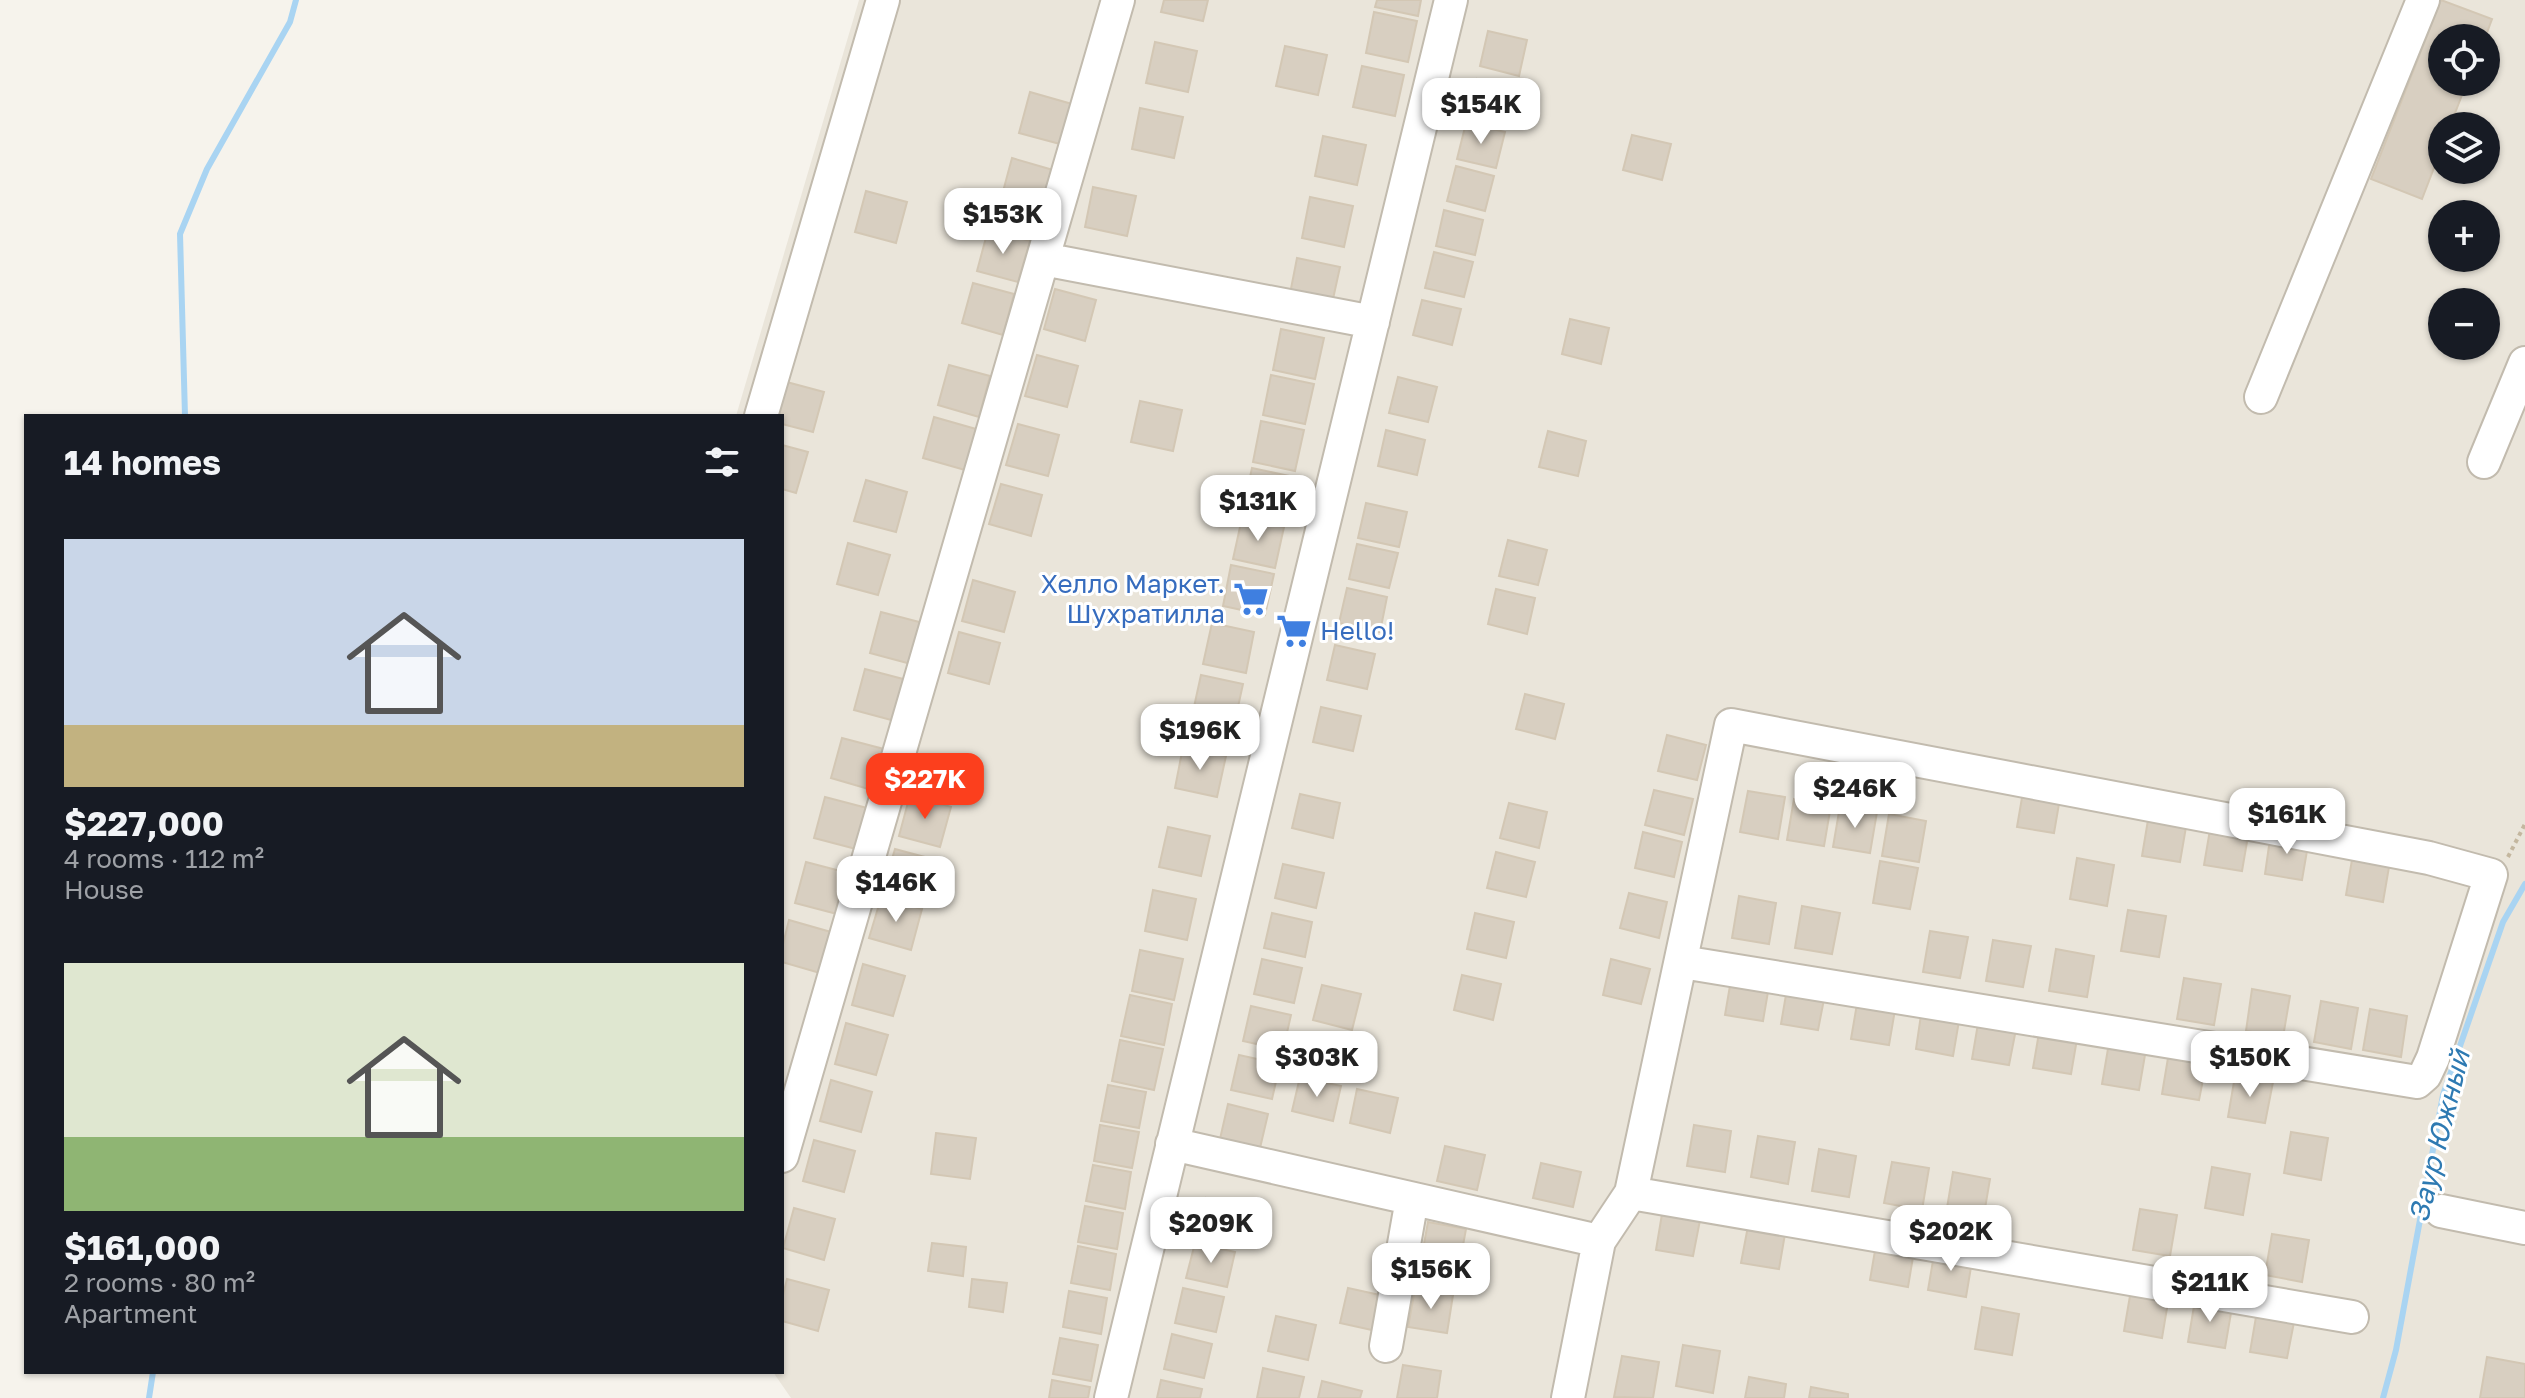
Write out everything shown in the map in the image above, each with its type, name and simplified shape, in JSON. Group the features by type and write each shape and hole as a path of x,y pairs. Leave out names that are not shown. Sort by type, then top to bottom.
{"street":[{"path":"762,414 883,0"},
{"path":"784,1149 1118,0"},
{"path":"1111,1398 1451,0"},
{"path":"2261,397 2423,0"},
{"path":"1043,259 1373,322"},
{"path":"2484,462 2525,363"},
{"path":"1568,1398 1599,1241 1631,1193 1731,725 2429,858 2491,875 2433,1058 2425,1075 2417,1082 1682,962"},
{"path":"1172,1144 1599,1241"},
{"path":"1631,1193 2352,1317"},
{"path":"1386,1346 1412,1199"},
{"path":"2441,1211 2525,1228"}],"path":[{"path":"2491,875 2506,861 2525,824"}],"shaded area":[{"path":"859,0 2525,0 2525,1398 791,1398 774,1374 784,1374 784,414 737,414"}],"building":[{"path":"1164,0 1208,0 1203,21 1161,12"},
{"path":"1377,0 1421,0 1418,16 1375,7"},
{"path":"2441,0 2492,19 2490,24 2432,24"},
{"path":"1374,12 1417,21 1408,62 1366,53"},
{"path":"1488,31 1527,40 1519,76 1480,66"},
{"path":"2428,33 2428,96 2462,96 2455,112 2428,112 2428,183 2422,199 2371,179"},
{"path":"1155,42 1197,51 1188,92 1146,83"},
{"path":"1285,46 1327,55 1318,95 1276,86"},
{"path":"1362,66 1404,75 1395,116 1353,107"},
{"path":"1477,79 1516,88 1507,124 1468,114"},
{"path":"1030,92 1072,104 1060,144 1019,133"},
{"path":"1140,108 1183,117 1174,158 1132,149"},
{"path":"1466,123 1505,132 1496,168 1457,159"},
{"path":"1632,135 1671,144 1662,180 1623,170"},
{"path":"1323,136 1366,145 1357,185 1315,176"},
{"path":"1012,158 1053,170 1042,210 1001,199"},
{"path":"1456,166 1494,176 1485,211 1447,201"},
{"path":"1093,187 1136,196 1127,236 1085,227"},
{"path":"866,191 907,202 896,243 855,232"},
{"path":"1310,197 1353,206 1344,247 1302,238"},
{"path":"1444,210 1483,220 1475,255 1436,246"},
{"path":"988,230 1030,241 1018,282 977,271"},
{"path":"1434,252 1473,262 1464,297 1425,288"},
{"path":"1297,258 1340,267 1331,308 1289,299"},
{"path":"973,283 1014,294 1003,335 962,323"},
{"path":"1055,289 1096,300 1085,341 1044,329"},
{"path":"1422,300 1461,309 1452,345 1413,335"},
{"path":"1570,319 1609,328 1601,364 1562,354"},
{"path":"1281,329 1324,338 1315,379 1273,370"},
{"path":"1037,355 1078,366 1067,407 1025,396"},
{"path":"949,365 990,376 979,417 938,405"},
{"path":"1271,375 1314,384 1305,424 1263,415"},
{"path":"1398,377 1437,387 1428,422 1389,413"},
{"path":"783,381 824,392 813,432 784,425 784,414 774,414"},
{"path":"1140,401 1182,410 1173,451 1131,442"},
{"path":"934,417 976,429 965,470 923,458"},
{"path":"1261,421 1304,430 1295,471 1253,462"},
{"path":"1018,424 1059,435 1048,476 1006,465"},
{"path":"1386,430 1425,440 1417,475 1378,466"},
{"path":"1548,431 1586,441 1578,476 1539,467"},
{"path":"784,446 808,452 796,493 784,490"},
{"path":"1252,468 1294,477 1285,518 1243,509"},
{"path":"866,480 907,492 896,532 854,521"},
{"path":"1001,484 1042,495 1031,536 989,524"},
{"path":"1366,503 1407,512 1399,547 1358,538"},
{"path":"1242,518 1284,527 1275,568 1233,559"},
{"path":"1508,540 1547,550 1538,585 1499,576"},
{"path":"848,543 890,555 878,595 837,584"},
{"path":"1357,544 1398,553 1389,588 1349,579"},
{"path":"1231,565 1274,574 1265,615 1223,606"},
{"path":"973,580 1015,592 1004,632 962,621"},
{"path":"1347,588 1387,597 1380,632 1339,623"},
{"path":"1496,589 1535,598 1527,634 1488,624"},
{"path":"881,612 923,623 911,664 870,653"},
{"path":"1212,623 1254,632 1246,673 1203,664"},
{"path":"959,632 1000,643 989,684 948,673"},
{"path":"1335,645 1375,654 1367,689 1327,680"},
{"path":"865,669 907,680 895,721 854,710"},
{"path":"1201,675 1243,684 1234,725 1192,716"},
{"path":"1525,694 1564,704 1555,739 1516,729"},
{"path":"1321,707 1361,716 1353,751 1313,742"},
{"path":"1667,735 1706,745 1697,780 1658,771"},
{"path":"842,738 884,749 872,790 831,778"},
{"path":"1183,747 1226,756 1217,797 1175,788"},
{"path":"2024,786 2061,792 2054,833 2017,827"},
{"path":"1654,790 1693,799 1684,835 1645,825"},
{"path":"1748,791 1785,797 1778,839 1740,832"},
{"path":"1300,794 1340,803 1333,838 1292,828"},
{"path":"910,795 951,807 940,847 899,836"},
{"path":"825,797 867,808 856,849 814,838"},
{"path":"1794,799 1831,805 1824,846 1787,840"},
{"path":"1509,803 1547,812 1539,848 1500,838"},
{"path":"1840,806 1877,812 1870,853 1833,847"},
{"path":"1889,814 1926,821 1919,862 1882,856"},
{"path":"2149,814 2187,821 2180,862 2142,856"},
{"path":"2211,824 2249,830 2242,871 2204,865"},
{"path":"1168,827 1210,836 1201,876 1159,867"},
{"path":"1643,832 1682,842 1674,877 1635,868"},
{"path":"2271,832 2309,839 2302,880 2265,874"},
{"path":"895,849 936,860 925,901 883,889"},
{"path":"1496,852 1535,862 1526,897 1487,888"},
{"path":"2353,854 2390,861 2383,902 2346,895"},
{"path":"2077,858 2114,865 2107,906 2070,899"},
{"path":"1880,861 1918,868 1910,909 1873,903"},
{"path":"806,862 848,873 837,914 795,903"},
{"path":"1283,864 1324,873 1316,908 1275,898"},
{"path":"1153,890 1196,899 1187,940 1145,931"},
{"path":"1629,893 1667,902 1659,938 1620,928"},
{"path":"1739,896 1776,903 1769,944 1732,938"},
{"path":"881,898 922,909 911,950 869,938"},
{"path":"1802,906 1840,913 1832,954 1795,948"},
{"path":"2128,910 2166,916 2159,957 2121,951"},
{"path":"1272,913 1312,922 1305,957 1264,948"},
{"path":"1475,913 1514,922 1506,958 1467,949"},
{"path":"789,920 831,932 820,973 784,963 784,940"},
{"path":"1930,931 1968,937 1960,978 1923,972"},
{"path":"1993,940 2031,946 2023,987 1986,981"},
{"path":"2056,949 2094,956 2087,997 2049,991"},
{"path":"1140,950 1183,959 1174,1000 1132,991"},
{"path":"1262,959 1302,968 1294,1003 1254,994"},
{"path":"1611,959 1650,969 1641,1004 1603,995"},
{"path":"863,964 905,976 893,1016 852,1005"},
{"path":"1732,974 1770,980 1763,1021 1725,1015"},
{"path":"1462,975 1501,984 1493,1020 1454,1010"},
{"path":"2184,978 2221,984 2214,1025 2177,1019"},
{"path":"1788,983 1826,989 1818,1030 1781,1024"},
{"path":"1322,985 1361,994 1352,1030 1313,1020"},
{"path":"2252,989 2290,996 2283,1037 2246,1031"},
{"path":"1130,995 1172,1004 1164,1045 1121,1036"},
{"path":"1858,998 1896,1004 1889,1045 1851,1039"},
{"path":"2321,1001 2358,1008 2351,1049 2314,1042"},
{"path":"1251,1006 1291,1015 1283,1050 1243,1041"},
{"path":"1922,1008 1960,1015 1953,1056 1916,1049"},
{"path":"2370,1009 2407,1016 2401,1057 2363,1050"},
{"path":"1979,1018 2017,1024 2009,1065 1972,1059"},
{"path":"846,1023 888,1035 876,1075 835,1064"},
{"path":"2040,1027 2078,1033 2071,1074 2033,1068"},
{"path":"1120,1040 1163,1049 1154,1090 1112,1081"},
{"path":"2109,1043 2146,1049 2139,1090 2102,1084"},
{"path":"2169,1052 2207,1059 2199,1100 2162,1094"},
{"path":"1239,1055 1280,1064 1272,1099 1231,1090"},
{"path":"2235,1076 2273,1082 2265,1123 2228,1117"},
{"path":"1300,1077 1341,1086 1333,1121 1292,1111"},
{"path":"831,1080 872,1092 861,1132 820,1121"},
{"path":"1108,1085 1146,1092 1139,1128 1101,1121"},
{"path":"1357,1089 1398,1098 1390,1133 1350,1123"},
{"path":"1228,1104 1268,1114 1260,1148 1220,1139"},
{"path":"1100,1125 1139,1132 1132,1168 1094,1161"},
{"path":"1694,1125 1731,1131 1725,1172 1687,1166"},
{"path":"2291,1132 2328,1138 2321,1180 2284,1173"},
{"path":"936,1133 976,1138 970,1179 931,1174"},
{"path":"1758,1136 1795,1142 1788,1184 1751,1177"},
{"path":"814,1140 855,1151 844,1192 803,1181"},
{"path":"1445,1146 1485,1155 1477,1190 1437,1181"},
{"path":"1819,1149 1856,1156 1849,1197 1812,1191"},
{"path":"1892,1162 1929,1168 1922,1210 1884,1203"},
{"path":"1541,1163 1581,1172 1573,1207 1533,1198"},
{"path":"1093,1165 1131,1172 1125,1209 1086,1201"},
{"path":"2212,1167 2250,1174 2243,1215 2205,1208"},
{"path":"1953,1172 1990,1179 1983,1220 1946,1214"},
{"path":"1206,1198 1246,1207 1238,1242 1198,1233"},
{"path":"1085,1206 1123,1213 1117,1249 1078,1242"},
{"path":"794,1208 835,1219 824,1260 784,1248"},
{"path":"1663,1208 1701,1215 1693,1256 1656,1250"},
{"path":"2140,1209 2177,1215 2170,1256 2133,1250"},
{"path":"1749,1221 1786,1228 1779,1269 1741,1263"},
{"path":"1428,1222 1466,1229 1459,1267 1421,1260"},
{"path":"2272,1234 2309,1240 2302,1282 2265,1275"},
{"path":"1877,1239 1915,1245 1908,1287 1870,1280"},
{"path":"932,1243 966,1247 963,1276 928,1271"},
{"path":"1195,1243 1235,1252 1227,1287 1186,1278"},
{"path":"1078,1246 1116,1254 1110,1290 1071,1283"},
{"path":"1935,1249 1973,1255 1966,1297 1928,1290"},
{"path":"787,1279 829,1290 818,1331 784,1322"},
{"path":"972,1279 1007,1283 1003,1312 969,1307"},
{"path":"1183,1288 1224,1297 1216,1332 1175,1323"},
{"path":"1348,1288 1389,1297 1381,1332 1340,1323"},
{"path":"1415,1289 1453,1295 1447,1333 1408,1327"},
{"path":"2131,1290 2169,1296 2162,1338 2124,1331"},
{"path":"1069,1291 1107,1298 1101,1334 1063,1327"},
{"path":"2195,1300 2232,1307 2225,1348 2188,1342"},
{"path":"1982,1307 2019,1314 2012,1355 1975,1349"},
{"path":"2257,1311 2295,1317 2287,1358 2250,1352"},
{"path":"1276,1316 1316,1325 1308,1360 1268,1351"},
{"path":"1172,1334 1212,1344 1204,1378 1164,1369"},
{"path":"1060,1338 1098,1345 1091,1381 1053,1374"},
{"path":"1683,1345 1720,1351 1713,1393 1676,1386"},
{"path":"1622,1356 1659,1362 1653,1398 1614,1397"},
{"path":"2487,1357 2525,1364 2525,1398 2480,1398"},
{"path":"1403,1365 1441,1371 1437,1398 1397,1398"},
{"path":"1263,1368 1304,1377 1299,1398 1257,1398"},
{"path":"1749,1377 1786,1384 1784,1398 1745,1398"},
{"path":"1052,1380 1090,1387 1088,1398 1049,1398"},
{"path":"1161,1380 1202,1389 1200,1398 1157,1398"},
{"path":"1322,1381 1362,1391 1360,1398 1318,1398"},
{"path":"1811,1387 1848,1394 1848,1398 1809,1398"}],"waterway":[{"path":"185,414 180,234 207,169 290,22 296,0"},
{"name":"Заур Южный","path":"2383,1398 2396,1350 2443,1095 2503,922 2525,884"},
{"path":"149,1398 153,1374"}],"place":[{"name":"Хелло Маркет. Шухратилла","path":"1251,599"},
{"name":"Hello!","path":"1294,631"}]}
